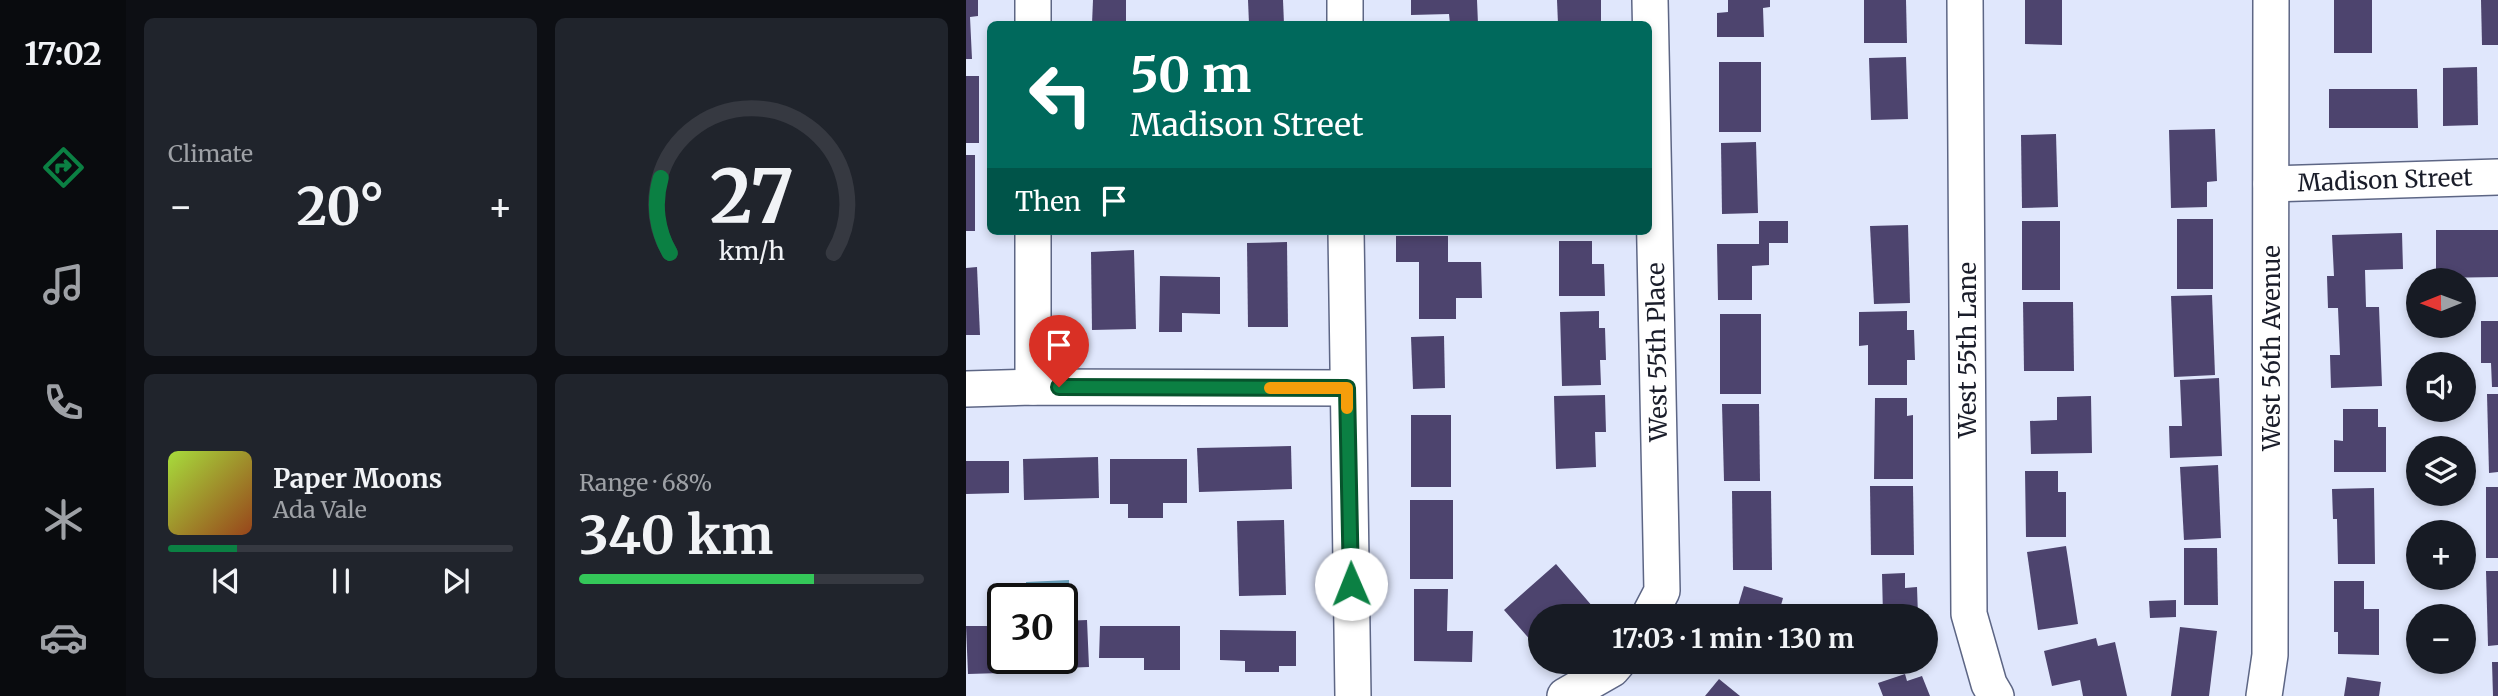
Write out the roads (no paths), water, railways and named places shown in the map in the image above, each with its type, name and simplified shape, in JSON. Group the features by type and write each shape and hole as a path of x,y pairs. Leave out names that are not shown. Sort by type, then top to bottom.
{"street":[{"path":"1033,0 1033,21"},
{"path":"1345,0 1345,21"},
{"name":"West 55th Place","path":"1650,0 1650,21"},
{"name":"West 55th Lane","path":"1965,0 1969,614 1989,684 1996,696"},
{"name":"West 56th Avenue","path":"2264,696 2270,655 2271,0"},
{"name":"West 55th Place","path":"1652,98 1662,591 1655,604"},
{"name":"Madison Street","path":"2271,184 2498,177"},
{"path":"1033,235 1033,387"},
{"path":"1346,235 1353,696"},
{"path":"966,389 1347,388"},
{"path":"1565,696 1600,674"}],"water":[{"path":"1069,580 1069,583 1026,583"}]}
